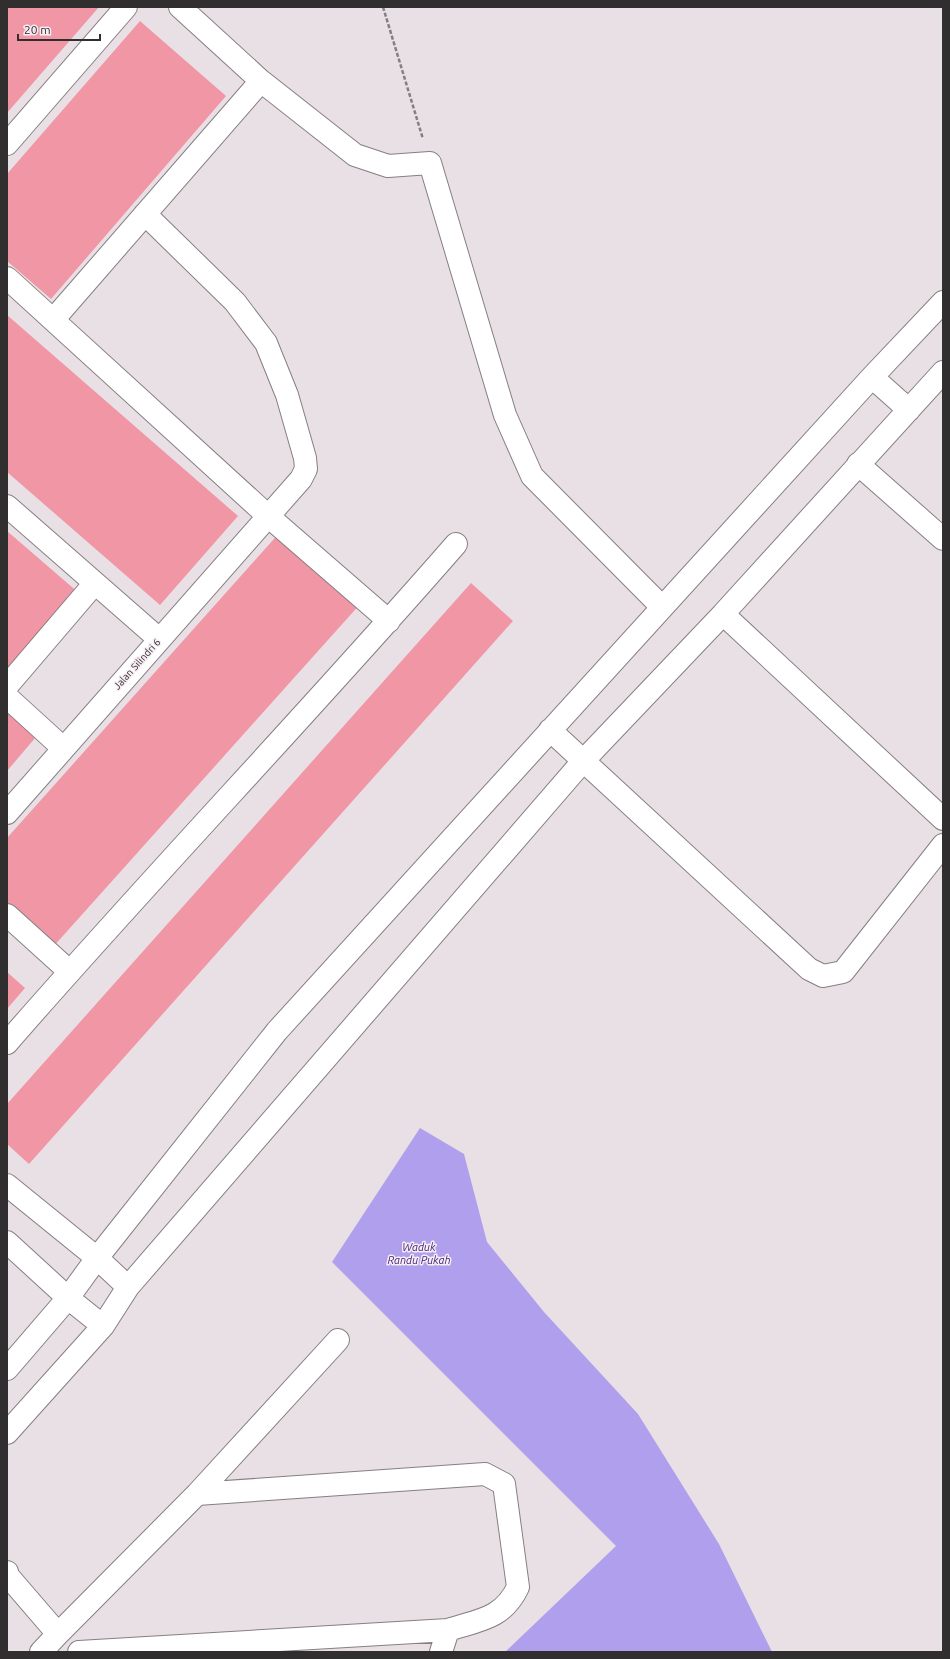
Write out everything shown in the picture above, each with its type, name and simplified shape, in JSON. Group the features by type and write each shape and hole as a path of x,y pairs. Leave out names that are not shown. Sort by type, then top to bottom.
{"street":[{"path":"7,144 126,7"},
{"path":"180,7 261,81 355,155 388,166 430,163 505,415 532,476 662,607"},
{"path":"53,320 261,81"},
{"name":"Jalan Silindri 6","path":"7,812 301,479 306,470 305,458 287,395 266,343 235,302 145,214"},
{"path":"7,278 268,516 389,621"},
{"path":"7,1369 68,1298 97,1258 277,1031 872,377 943,302"},
{"path":"7,1432 103,1326 128,1287 584,760 723,614 943,372"},
{"path":"872,377 909,410"},
{"path":"858,464 943,539"},
{"path":"7,506 159,639"},
{"path":"7,1043 69,972 389,621 456,544"},
{"path":"7,686 94,583"},
{"path":"723,614 943,819"},
{"path":"7,697 63,748"},
{"path":"550,730 809,968 822,976 843,972 943,845"},
{"path":"7,915 69,972"},
{"path":"7,1185 97,1258 128,1287"},
{"path":"7,1242 68,1298 103,1326"},
{"path":"41,1652 197,1494 338,1340"},
{"path":"79,1652 448,1630 496,1615 512,1600 518,1587 504,1484 485,1474 197,1494"},
{"path":"7,1575 58,1634"},
{"path":"441,1652 448,1630"}],"path":[{"path":"383,7 430,163"}],"water":[{"name":"Waduk Randu Pukah","path":"420,1128 464,1154 487,1242 544,1312 638,1414 719,1544 772,1652 505,1652 616,1546 332,1262"}],"building":[{"path":"7,7 99,7 7,113"},
{"path":"140,21 226,96 51,299 7,261 7,174"},
{"path":"7,315 238,516 160,605 7,472"},
{"path":"282,530 362,602 53,947 7,910 7,838"},
{"path":"7,531 80,594 7,677"},
{"path":"471,583 513,621 29,1164 7,1144 7,1104"},
{"path":"7,712 36,737 7,771"},
{"path":"7,972 25,988 7,1009"}]}
